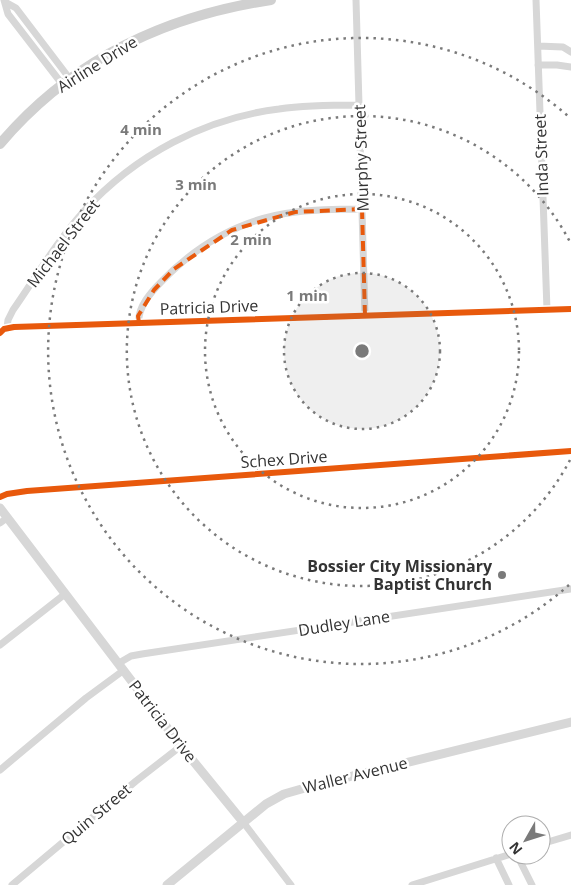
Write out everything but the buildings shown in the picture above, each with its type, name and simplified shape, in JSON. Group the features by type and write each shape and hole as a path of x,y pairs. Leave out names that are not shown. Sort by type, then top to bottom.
{"main road":[{"name":"Airline Drive","path":"0,144 34,107 66,81 113,51 155,30 225,8 271,0"}],"street":[{"name":"Murphy Street","path":"356,0 366,316"},
{"name":"Inda Street","path":"536,0 547,310"},
{"path":"4,2 8,14 66,81"},
{"path":"538,46 563,47 571,52"},
{"path":"538,65 571,67"},
{"name":"Michael Street","path":"7,328 8,320 13,310 76,222 106,190 148,157 188,135 247,114 294,107 359,105"},
{"path":"139,323 138,316 142,307 164,278 203,246 232,230 267,217 295,212 362,209"},
{"name":"Patricia Drive","path":"7,328 571,310"},
{"path":"0,333 7,328"},
{"name":"Schex Drive","path":"0,497 27,491 571,451"},
{"name":"Patricia Drive","path":"0,508 4,520 65,594 181,746 291,885"},
{"name":"Dudley Lane","path":"0,770 86,698 131,656 571,589"},
{"path":"0,645 65,594"},
{"name":"Waller Avenue","path":"167,885 242,822 274,799 298,790 571,722"},
{"name":"Quin Street","path":"12,885 136,781 181,746"},
{"path":"551,841 571,835"},
{"path":"412,885 501,857"},
{"path":"496,858 509,885"},
{"path":"522,865 532,885"}],"highlighted area":[{"path":"362,209 365,316 139,323 138,316 154,290 174,269 232,230 295,212"}],"cycle path":[{"path":"0,333 4,329 14,327 571,309"},
{"path":"0,497 27,491 571,451"}],"place":[{"name":"Bossier City Missionary Baptist Church","path":"502,575"}]}
